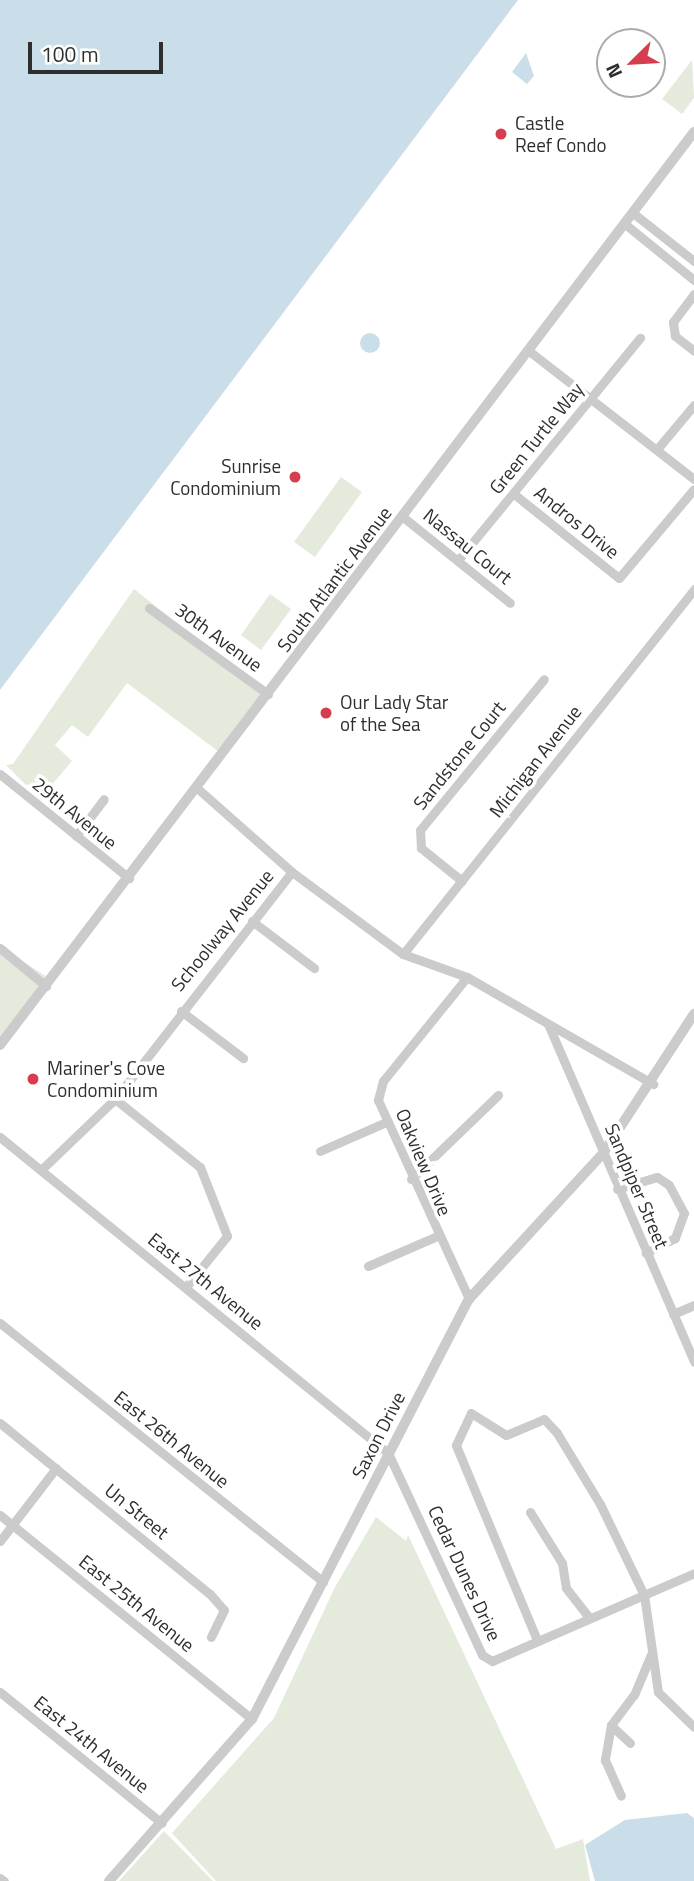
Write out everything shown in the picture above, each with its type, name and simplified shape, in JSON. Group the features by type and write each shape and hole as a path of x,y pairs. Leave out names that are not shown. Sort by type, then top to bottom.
{"street":[{"name":"South Atlantic Avenue","path":"0,1045 694,132"},
{"path":"633,213 694,261"},
{"path":"625,224 694,280"},
{"path":"694,294 673,322 675,336 694,351"},
{"name":"Green Turtle Way","path":"458,559 514,494 639,338"},
{"path":"529,351 694,479"},
{"path":"657,449 694,405"},
{"name":"Andros Drive","path":"514,494 619,578 694,489"},
{"name":"Nassau Court","path":"403,517 510,603"},
{"name":"Michigan Avenue","path":"403,954 694,589"},
{"name":"30th Avenue","path":"149,608 268,694"},
{"name":"Sandstone Court","path":"462,881 421,848 420,830 544,678"},
{"name":"29th Avenue","path":"0,774 129,878"},
{"path":"197,788 292,872"},
{"path":"76,836 104,799"},
{"name":"Schoolway Avenue","path":"42,1169 115,1099 292,872 403,954 467,977 653,1084"},
{"path":"252,921 314,968"},
{"path":"0,948 46,986"},
{"name":"Oakview Drive","path":"467,977 383,1081 378,1100 437,1236 469,1299"},
{"path":"181,1011 243,1058"},
{"name":"Saxon Drive","path":"109,1881 252,1719 469,1299 604,1152 653,1084 694,1014"},
{"name":"Sandpiper Street","path":"547,1023 694,1362"},
{"path":"411,1179 498,1096"},
{"path":"115,1099 200,1167 227,1236 186,1287"},
{"path":"320,1151 386,1122"},
{"name":"East 27th Avenue","path":"0,1137 388,1453"},
{"path":"617,1189 657,1177 669,1185 684,1213 675,1238 646,1253"},
{"path":"368,1266 437,1236"},
{"path":"673,1314 694,1305"},
{"name":"East 26th Avenue","path":"0,1323 323,1582"},
{"name":"Cedar Dunes Drive","path":"537,1640 456,1445 471,1413 506,1434 544,1419 600,1504 644,1595"},
{"name":"Un Street","path":"0,1423 210,1594 224,1610 211,1637"},
{"name":"Cedar Dunes Drive","path":"388,1453 482,1655 492,1661 589,1616 694,1573"},
{"path":"0,1541 56,1468"},
{"path":"530,1512 562,1563 566,1588 589,1616"},
{"name":"East 25th Avenue","path":"0,1515 252,1719"},
{"path":"644,1595 655,1640 658,1692 694,1727"},
{"path":"621,1796 605,1760 611,1725 634,1695 655,1640"},
{"name":"East 24th Avenue","path":"0,1692 162,1823"},
{"path":"611,1725 630,1743"}],"shaded area":[{"path":"692,60 694,98 682,114 662,99 666,98 666,94"},
{"path":"341,477 362,492 315,557 294,542"},
{"path":"134,589 264,692 219,752 127,683 88,737 72,725 55,745 72,761 40,799 6,765 13,764"},
{"path":"270,594 291,609 261,650 241,635"},
{"path":"0,946 47,977 0,1037"},
{"path":"376,1517 406,1541 408,1535 556,1849 583,1839 590,1881 216,1881 172,1833 274,1718 335,1587"},
{"path":"164,1831 213,1881 119,1881"}],"water":[{"path":"0,0 518,0 0,690"},
{"path":"526,53 534,76 527,84 512,72"},
{"path":"370,333 377,336 380,343 377,350 370,353 363,350 360,343 363,336"},
{"path":"687,1813 694,1818 694,1881 595,1881 585,1845 625,1820"}],"place":[{"name":"Castle Reef Condo","path":"501,134"},
{"name":"Sunrise Condominium","path":"295,477"},
{"name":"Our Lady Star of the Sea","path":"326,713"},
{"name":"Mariner's Cove Condominium","path":"33,1079"}]}
